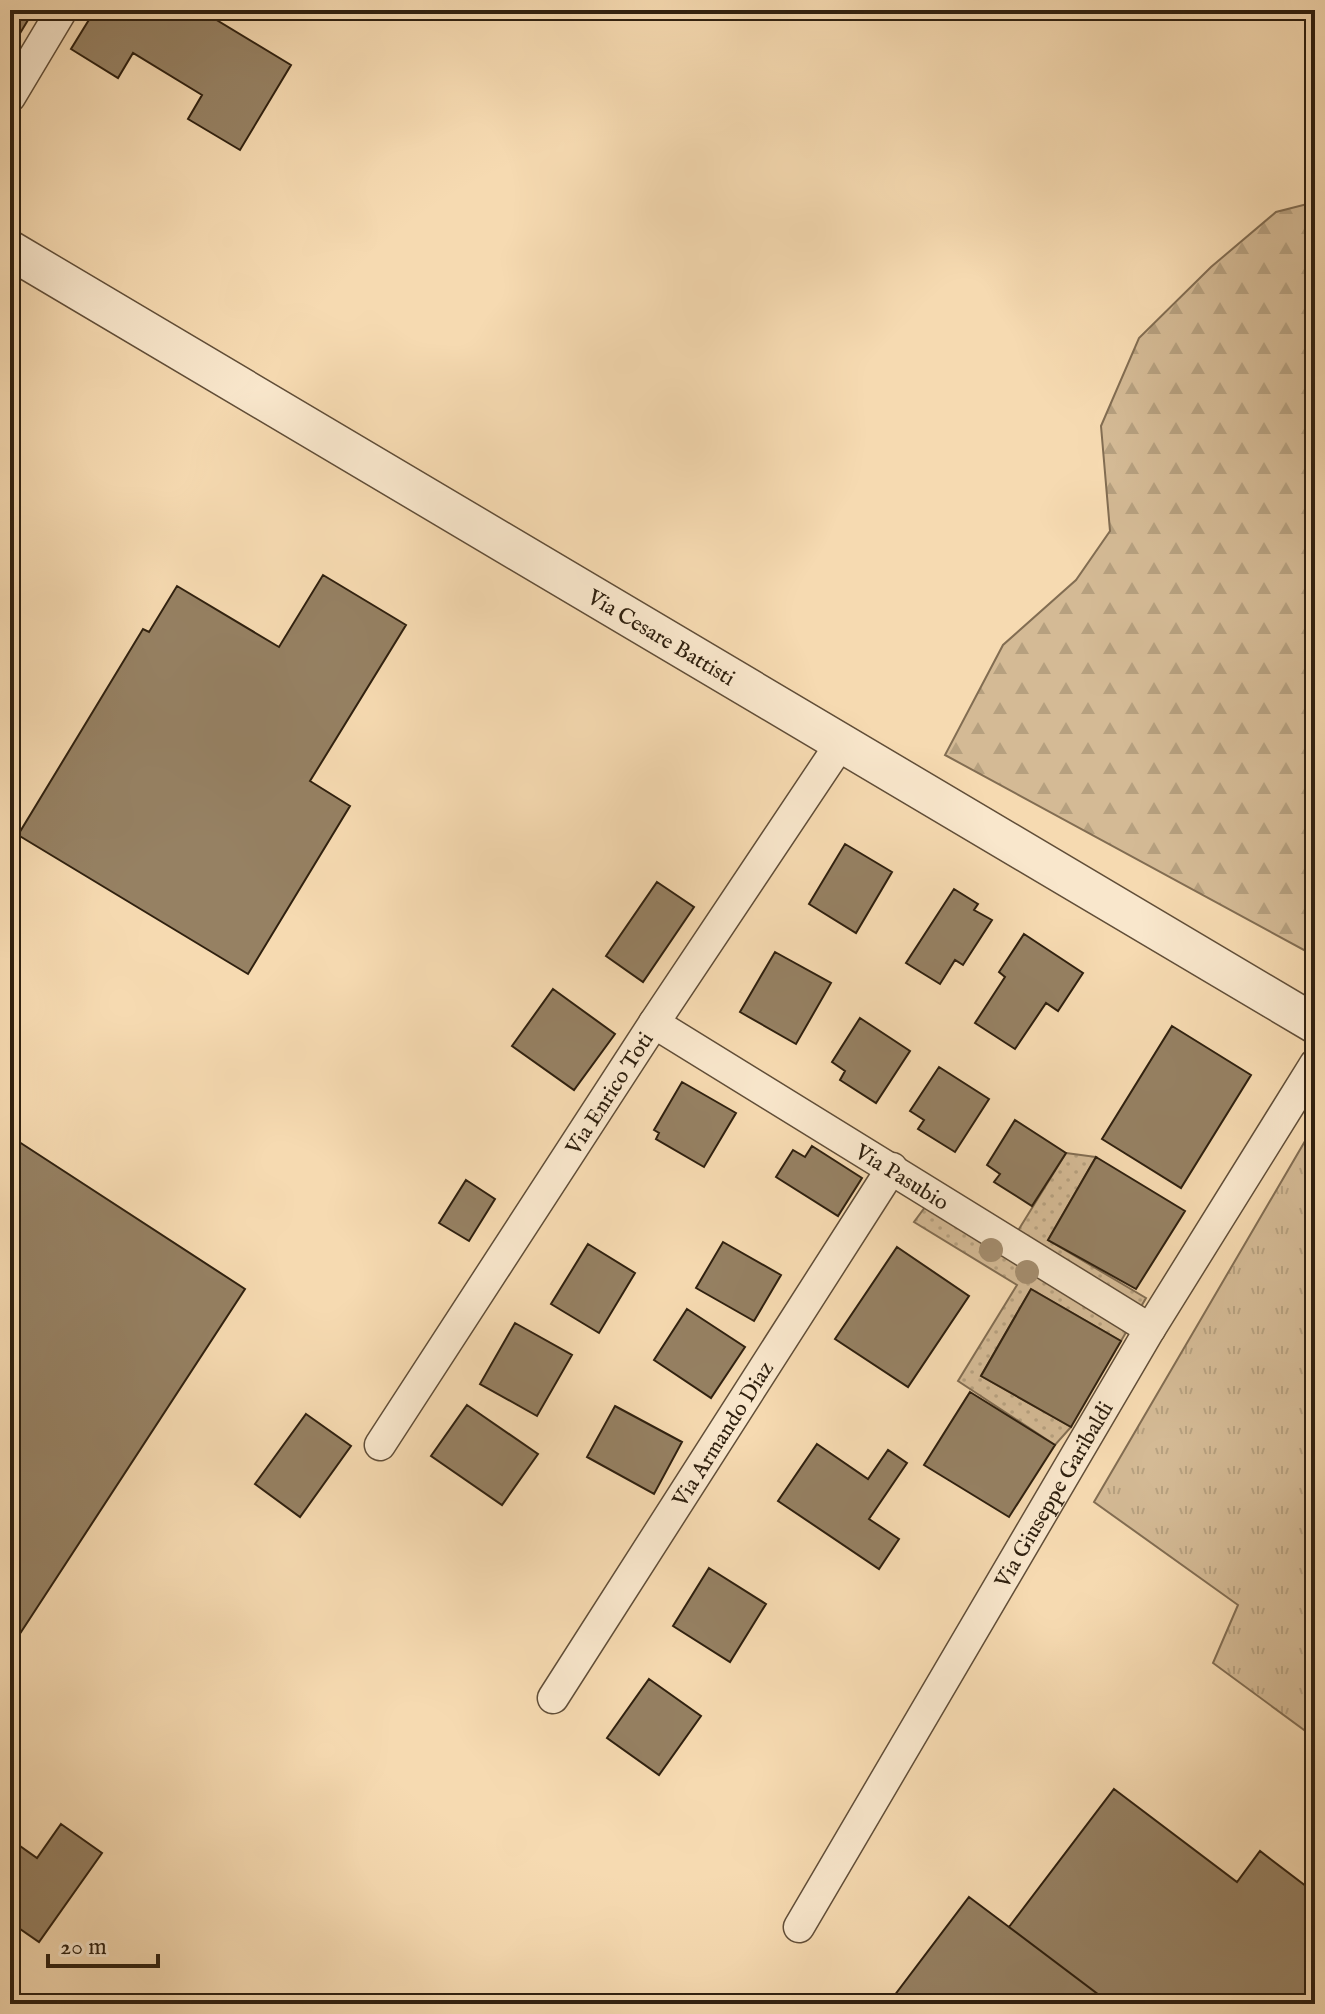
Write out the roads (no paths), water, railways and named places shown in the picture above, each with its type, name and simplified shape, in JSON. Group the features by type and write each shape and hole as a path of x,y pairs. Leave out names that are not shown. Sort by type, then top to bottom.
{"street":[{"path":"10,97 62,10"},
{"name":"Via Cesare Battisti","path":"10,250 1314,1021"},
{"name":"Via Enrico Toti","path":"380,1445 654,1023 841,743"},
{"name":"Via Pasubio","path":"654,1023 1150,1329"},
{"name":"Via Giuseppe Garibaldi","path":"799,1927 1150,1329 1315,1064"},
{"name":"Via Armando Diaz","path":"553,1698 892,1168"}]}
